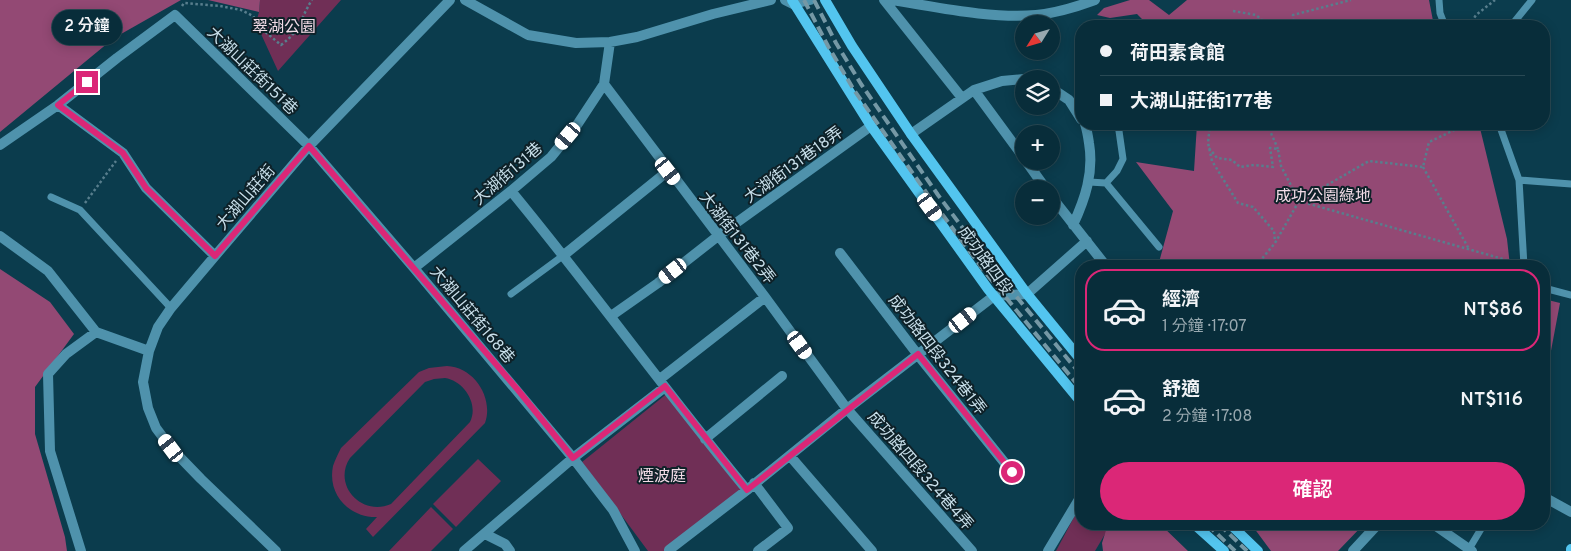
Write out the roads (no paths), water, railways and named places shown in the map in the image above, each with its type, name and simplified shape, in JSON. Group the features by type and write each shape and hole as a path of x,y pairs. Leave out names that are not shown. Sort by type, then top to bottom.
{"main road":[{"name":"成功路四段","path":"825,0 852,46 912,134 1027,294 1075,353"},
{"name":"成功路四段","path":"790,1 871,126 994,296 1075,395"},
{"path":"1201,530 1224,551"},
{"path":"1236,530 1258,551"}],"street":[{"name":"大湖山莊街","path":"276,551 201,479 171,448 156,428 148,408 143,382 149,351 158,327 171,308 309,146 450,0"},
{"path":"465,0 528,35 576,43 610,42 637,37 713,14 771,0"},
{"path":"790,1 810,0"},
{"path":"884,0 962,98"},
{"path":"892,0 998,15 1036,15 1068,10 1096,0"},
{"name":"大湖山莊街151巷","path":"58,105 175,15 309,146"},
{"name":"大湖街131巷","path":"414,268 551,157 577,125 604,84 610,42"},
{"path":"912,134 974,90 1002,81 1015,80"},
{"name":"大湖街131巷2弄","path":"604,84 847,409"},
{"path":"974,90 1015,146"},
{"path":"1060,94 1069,100 1075,110"},
{"path":"0,145 58,105 123,153 146,188 215,256"},
{"name":"大湖街131巷18弄","path":"611,316 871,126"},
{"path":"1072,225 1085,199 1089,182 1091,156 1085,130"},
{"name":"大湖山莊街168巷","path":"309,146 573,458 613,510 635,551"},
{"path":"564,255 668,171"},
{"path":"511,191 564,255 705,439 788,528 761,550"},
{"path":"1060,208 1101,260"},
{"path":"0,236 48,271 96,332 149,351"},
{"path":"669,550 994,296 1027,294 1086,241"},
{"name":"成功路四段324巷1弄","path":"840,253 1012,472"},
{"path":"464,551 475,548 485,534 662,382 765,297"},
{"path":"81,551 50,451 48,374 66,354 96,332"},
{"path":"705,439 782,376"},
{"name":"成功路四段324巷4弄","path":"847,409 972,551"},
{"path":"790,456 872,551"},
{"path":"1550,501 1571,512"},
{"path":"1048,551 1075,506"},
{"path":"1353,551 1372,530"},
{"path":"1442,530 1470,550"},
{"path":"485,534 505,544 510,551"}],"lane":[{"path":"1439,0 1443,20"},
{"path":"1516,20 1532,0"},
{"path":"1106,183 1117,171 1123,159 1119,130"},
{"path":"1501,130 1519,180 1524,260"},
{"path":"1519,180 1571,184"},
{"path":"1089,182 1106,183 1159,247"},
{"path":"52,197 80,210 171,308"},
{"path":"511,294 564,255"},
{"path":"1550,290 1571,295"},
{"path":"1470,550 1481,530"}],"railway":[{"path":"804,0 854,90 931,199 985,272 1075,382"},
{"path":"814,0 836,43 861,84 938,195 992,267 1075,368"},
{"path":"1213,530 1235,551"},
{"path":"1225,530 1247,551"}],"park label":[{"name":"翠湖公園","path":"284,26"},
{"name":"成功公園綠地","path":"1323,195"},
{"name":"煙波庭","path":"662,475"}]}
